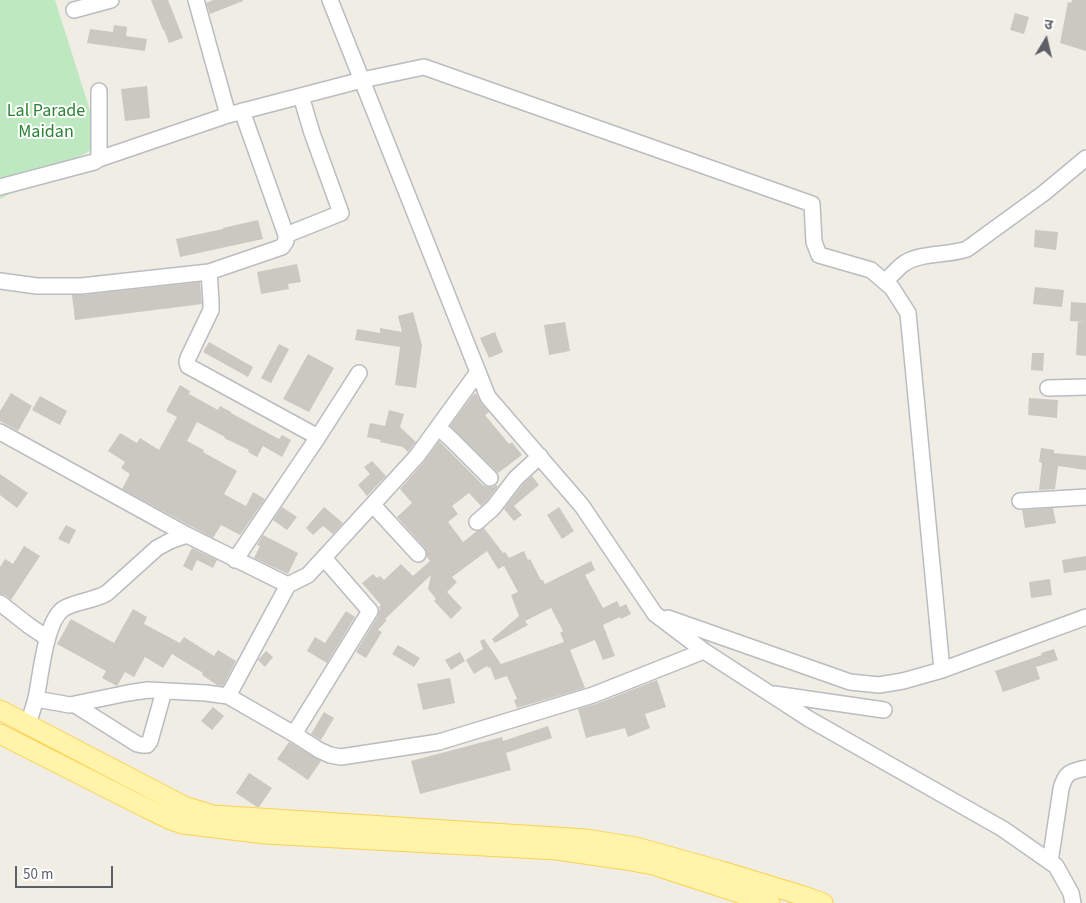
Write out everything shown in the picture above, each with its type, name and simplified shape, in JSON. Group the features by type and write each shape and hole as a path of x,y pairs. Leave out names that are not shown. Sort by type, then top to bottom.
{"main road":[{"path":"0,710 184,806 213,815 586,838 636,847 722,871 823,903"},
{"path":"0,734 148,809 183,824 265,834 548,850 626,860 653,865 770,903"}],"street":[{"path":"74,10 111,0"},
{"path":"0,281 37,286 82,286 209,272 282,247 286,241 286,235 235,113 196,0"},
{"path":"330,0 488,397 582,506 655,614 704,651 809,719 1004,829 1056,866 1071,893 1073,903"},
{"path":"0,187 94,162 235,113 362,80 424,67 812,204 813,238 819,255 871,270 892,288 908,313 942,670"},
{"path":"99,90 99,159"},
{"path":"286,235 341,213 312,133 301,96"},
{"path":"886,282 903,264 916,258 967,249 1044,193 1086,158"},
{"path":"209,272 211,310 188,358 188,366 318,437"},
{"path":"228,696 288,585 308,575 417,456 478,372"},
{"path":"235,560 359,373"},
{"path":"1048,388 1086,387"},
{"path":"438,428 490,478"},
{"path":"0,432 187,535 288,585"},
{"path":"477,522 493,508 516,478 540,456"},
{"path":"1020,501 1086,497"},
{"path":"373,505 418,554"},
{"path":"28,724 36,699 48,638 54,621 61,610 107,593 157,548 187,535"},
{"path":"294,734 370,611 324,558"},
{"path":"0,603 48,638"},
{"path":"655,614 850,682 880,685 942,670 1086,617"},
{"path":"36,699 75,705 148,690 228,696 319,750 341,757 439,742 593,695 704,651"},
{"path":"75,705 137,744 147,745 150,741 164,691"},
{"path":"770,694 884,710"},
{"path":"1050,862 1063,779 1076,770 1086,768"}],"green space":[{"name":"Lal Parade Maidan","path":"0,0 55,0 101,145 0,199"}],"building":[{"path":"151,0 168,0 183,38 169,43"},
{"path":"213,0 243,1 210,14 206,3"},
{"path":"1072,0 1086,0 1086,51 1060,43 1068,2 1071,3"},
{"path":"1015,13 1029,17 1024,34 1010,30"},
{"path":"114,25 127,27 126,36 147,39 145,51 87,43 90,29 113,32"},
{"path":"147,86 150,118 125,121 121,89"},
{"path":"258,220 263,239 180,257 176,239"},
{"path":"1035,230 1058,232 1056,250 1034,247"},
{"path":"297,264 301,282 288,284 289,289 261,294 257,272"},
{"path":"200,282 202,304 75,320 72,295"},
{"path":"1035,287 1064,290 1062,307 1033,304"},
{"path":"1071,302 1086,303 1086,322 1070,321"},
{"path":"413,312 422,345 416,388 395,385 400,347 355,340 357,329 380,333 380,328 402,332 398,316"},
{"path":"1078,321 1086,322 1086,356 1076,355"},
{"path":"565,322 570,351 549,355 544,325"},
{"path":"495,332 503,352 489,358 480,338"},
{"path":"209,342 253,367 248,377 203,352"},
{"path":"279,344 289,349 271,383 261,378"},
{"path":"1032,353 1044,353 1043,371 1031,370"},
{"path":"308,354 334,368 309,412 283,399"},
{"path":"180,385 190,391 189,394 218,410 220,406 279,439 282,435 291,440 282,457 263,446 257,457 248,452 249,450 197,422 187,441 237,471 224,494 246,506 253,492 265,499 240,535 221,525 213,538 122,489 130,474 121,468 125,462 108,451 120,433 137,443 140,438 159,450 177,417 166,411"},
{"path":"11,393 32,406 18,431 0,421 0,411"},
{"path":"476,393 481,403 489,412 485,415 509,444 512,442 522,455 498,473 450,426"},
{"path":"40,396 67,411 60,425 32,410"},
{"path":"1029,398 1058,400 1057,418 1028,415"},
{"path":"389,410 404,414 400,427 416,442 408,452 403,447 367,437 370,423 385,426"},
{"path":"439,441 483,485 488,487 498,486 481,506 469,493 452,506 458,514 448,522 463,542 484,528 509,558 524,551 545,584 591,561 595,570 585,575 603,608 617,601 620,607 626,604 631,614 603,625 615,656 603,660 595,640 570,650 585,688 517,708 514,700 517,699 507,676 495,680 490,667 488,668 487,666 474,674 466,660 483,649 480,641 484,639 501,664 564,642 560,633 563,631 551,608 525,621 528,625 495,643 492,639 519,616 511,595 518,592 504,566 498,569 487,551 452,577 457,582 447,592 462,608 451,619 434,601 436,599 428,589 431,575 385,619 387,620 378,630 382,632 366,658 356,652 378,616 381,605 362,583 373,574 377,578 380,576 384,580 401,564 413,576 430,561 425,548 397,517 412,503 400,489 424,462"},
{"path":"1041,448 1054,450 1054,453 1086,456 1086,470 1058,466 1055,489 1039,490 1042,463 1039,462"},
{"path":"372,461 386,476 367,496 358,485 370,474 364,467"},
{"path":"0,474 28,493 17,508 0,495"},
{"path":"532,476 539,485 514,506 522,515 514,521 504,509 523,484"},
{"path":"282,507 297,517 287,530 273,520"},
{"path":"324,507 343,523 333,534 323,526 313,535 306,528"},
{"path":"559,507 574,531 562,539 547,515"},
{"path":"1053,508 1056,523 1025,528 1022,510"},
{"path":"66,525 76,530 69,544 58,539"},
{"path":"263,535 298,553 288,574 254,558 260,546 257,545"},
{"path":"24,546 40,556 11,600 5,595 0,594 0,567 5,559 13,564"},
{"path":"192,548 217,560 213,568 197,560 192,571 183,566"},
{"path":"1086,556 1086,570 1064,573 1062,560"},
{"path":"1050,579 1052,595 1031,598 1029,582"},
{"path":"133,609 147,617 144,624 180,643 184,637 214,656 218,650 236,661 223,686 217,685 202,675 203,673 172,654 163,668 145,657 134,677 125,672 117,686 102,678 106,671 57,644 71,619 114,643"},
{"path":"346,611 355,617 327,663 307,651 315,637 325,643"},
{"path":"398,645 420,658 414,667 392,654"},
{"path":"1054,649 1058,660 1036,667 1040,679 1003,692 995,671"},
{"path":"266,651 273,657 265,667 258,660"},
{"path":"460,652 465,661 451,670 445,660"},
{"path":"450,678 455,703 423,710 417,684"},
{"path":"657,680 666,707 645,714 650,728 628,737 625,728 586,738 578,709 596,704"},
{"path":"213,707 224,716 212,730 201,721"},
{"path":"324,712 334,718 321,740 311,734"},
{"path":"548,726 552,738 506,753 511,770 420,794 411,761 502,737 503,741"},
{"path":"289,742 321,761 308,780 277,759"},
{"path":"249,773 272,788 259,807 236,793"}]}
